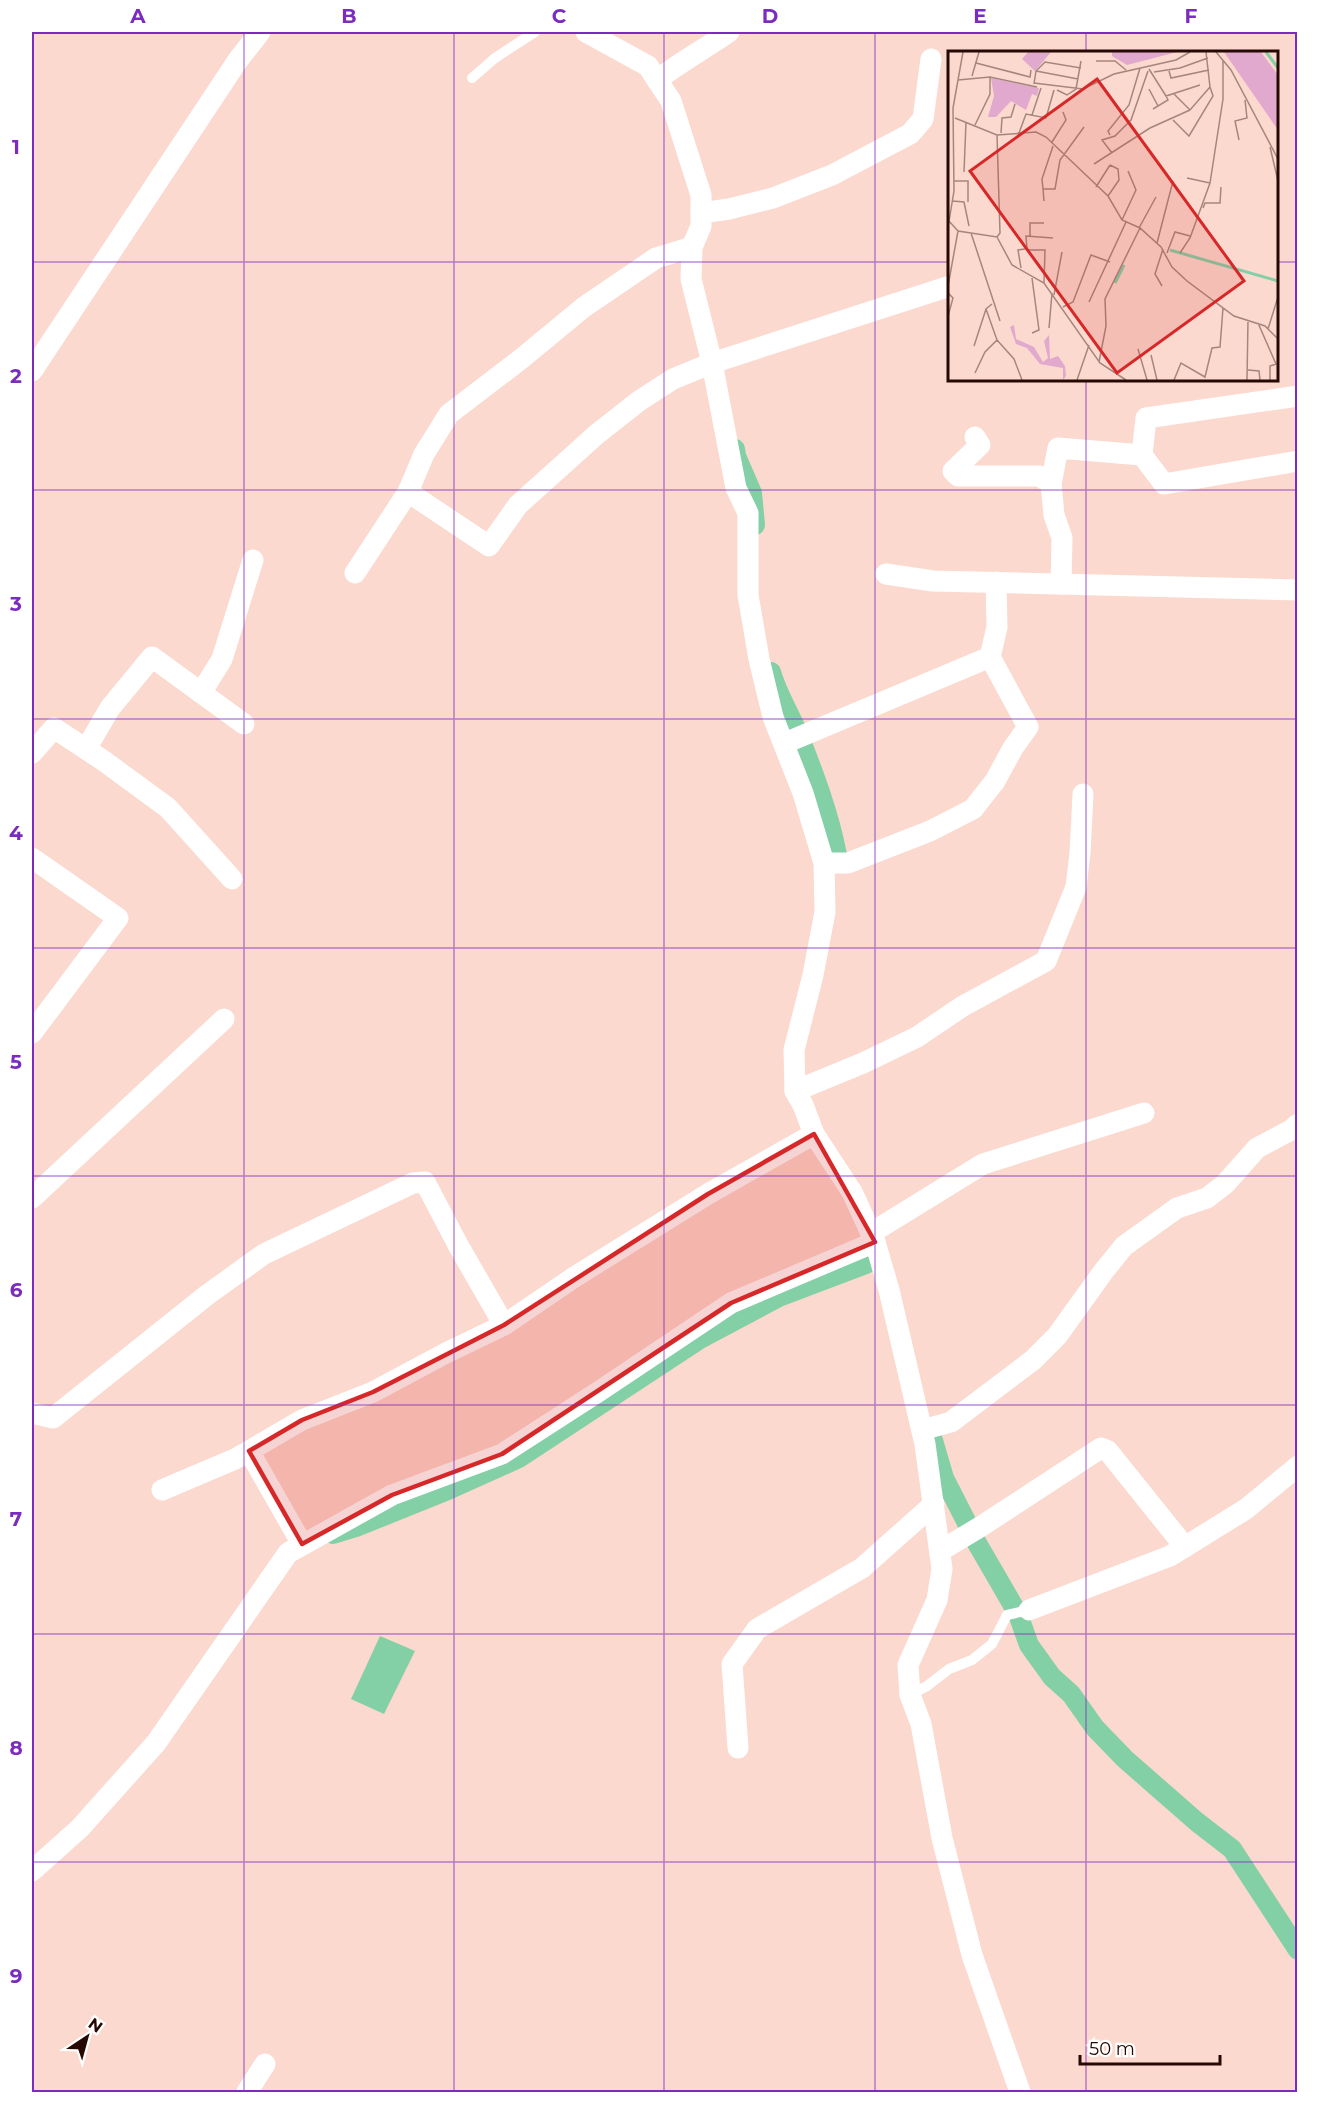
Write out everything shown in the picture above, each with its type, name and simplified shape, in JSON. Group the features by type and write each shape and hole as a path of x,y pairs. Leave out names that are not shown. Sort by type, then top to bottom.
{"street":[{"path":"32,371 238,60 260,32"},
{"path":"586,32 648,66 670,101 700,195 701,226 692,247 691,279 712,363 736,488 748,513 748,596 759,659 773,717 793,740 824,863 825,912 821,941 794,1050 795,1091 814,1134 852,1192 873,1238 889,1290 922,1430 942,1569 937,1600 908,1665 910,1695 921,1724 942,1838 972,1955 1020,2092"},
{"path":"657,80 729,32"},
{"path":"701,213 773,198 832,175 910,134 923,119 931,59"},
{"path":"355,573 408,492 424,454 449,414 491,384 584,307 656,258 692,247"},
{"path":"408,492 489,546 518,505 597,434 672,379 712,363 948,287"},
{"path":"1298,396 1146,418 1142,455 1164,484 1298,461"},
{"path":"975,437 980,445 953,471 958,476 1040,476 1050,484"},
{"path":"1061,584 1062,538 1054,515 1050,484 1058,448 1142,455"},
{"path":"201,693 222,659 254,560"},
{"path":"886,573 933,581 1298,590"},
{"path":"824,863 848,863 930,831 972,809 995,781 1013,748 1028,727 990,657 997,627 996,582"},
{"path":"86,749 110,708 152,657 244,724"},
{"path":"793,740 990,657"},
{"path":"32,753 54,728 168,808 232,879"},
{"path":"795,1091 863,1063 916,1037 963,1006 1046,961 1076,887 1083,794"},
{"path":"32,858 118,918 32,1033"},
{"path":"32,1198 224,1018"},
{"path":"32,1870 80,1828 156,1743 288,1552 392,1495 502,1454 731,1304 873,1238 983,1164 1144,1113"},
{"path":"922,1430 951,1422 1033,1360 1057,1336 1124,1246 1177,1208 1207,1198 1225,1184 1257,1148 1298,1124"},
{"path":"162,1490 235,1459 302,1420 373,1392 504,1325 573,1278 708,1194 814,1134"},
{"path":"32,1413 53,1418 207,1295 264,1254 413,1183 425,1182 504,1325"},
{"path":"940,1551 1101,1448 1108,1451 1185,1547"},
{"path":"249,1451 302,1544"},
{"path":"1029,1610 1170,1556 1246,1509 1298,1466"},
{"path":"738,1748 732,1664 757,1629 862,1568 934,1504"},
{"path":"247,2092 265,2064"}],"lane":[{"path":"472,78 495,58 535,32"},
{"path":"910,1695 927,1686 949,1669 972,1660 992,1644 1007,1615 1029,1610"}],"highlighted area":[{"path":"814,1134 875,1242 731,1303 502,1454 392,1495 302,1544 249,1451 302,1420 373,1392 504,1325 708,1194"}],"shaded area":[{"path":"380,1636 415,1651 384,1714 351,1699"}],"waterway":[{"path":"735,449 752,493 755,525"},
{"path":"771,672 815,777 837,855"},
{"path":"333,1534 448,1490 519,1458 700,1339 779,1297 866,1264"},
{"path":"932,1437 944,1478 969,1527"},
{"path":"974,1538 1018,1614 1029,1645 1052,1677 1071,1694 1095,1728 1125,1759 1197,1822 1232,1849 1298,1950"}]}
